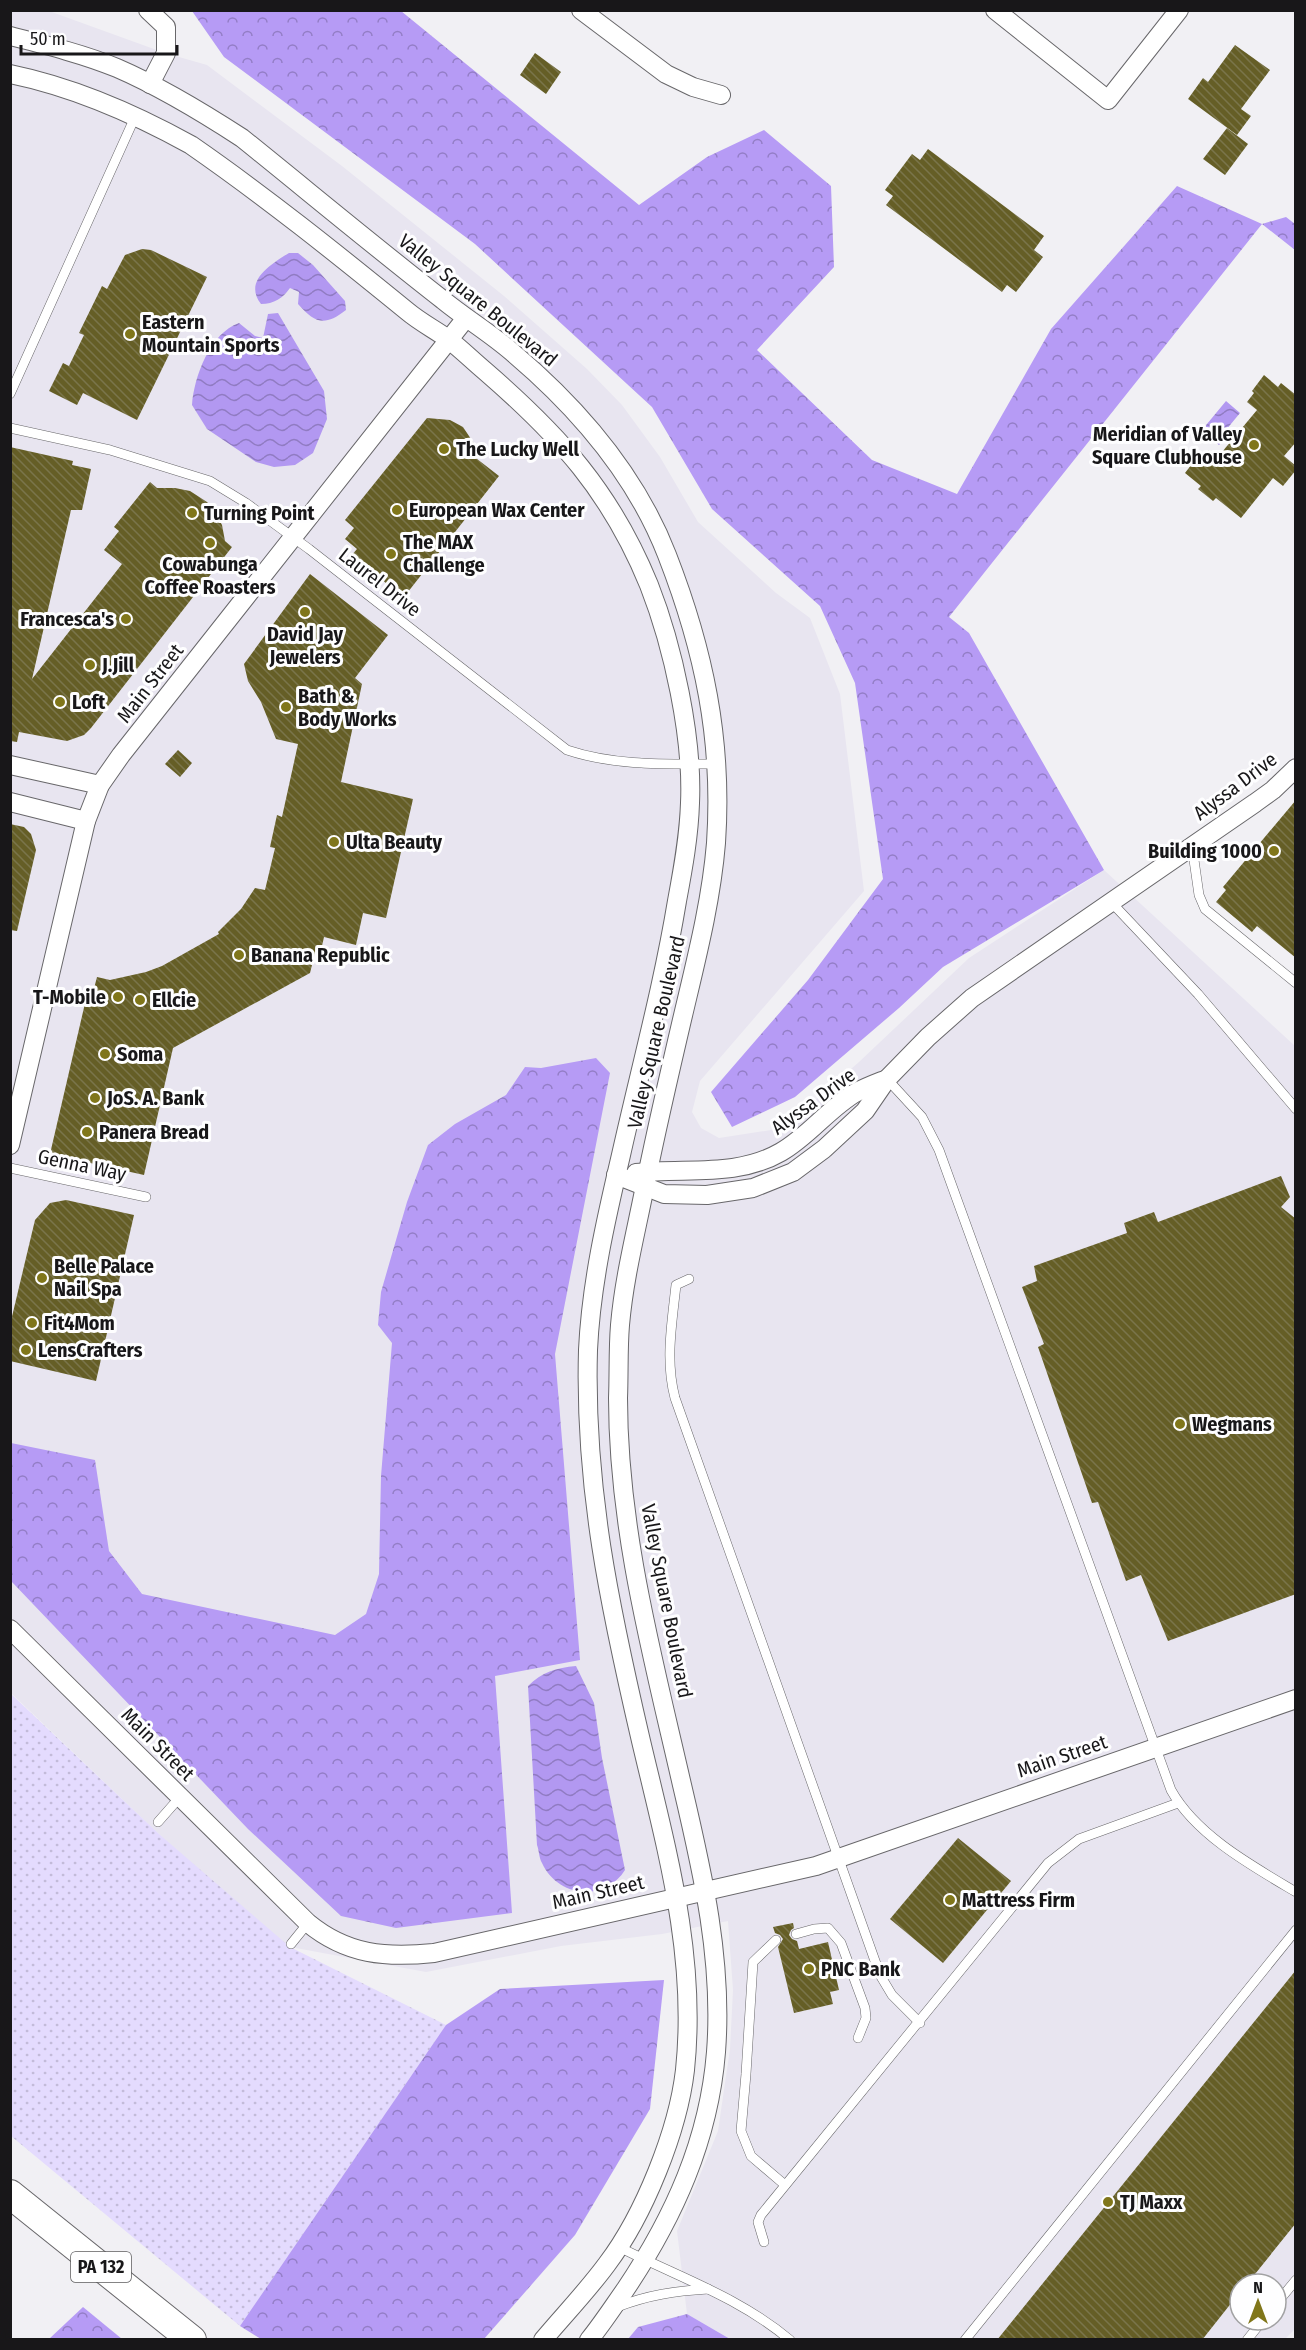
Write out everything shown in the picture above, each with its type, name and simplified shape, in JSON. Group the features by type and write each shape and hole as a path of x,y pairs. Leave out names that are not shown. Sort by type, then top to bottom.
{"main road":[{"name":"PA 132","path":"10,2194 192,2340"}],"street":[{"path":"148,10 166,27 165,53 150,84"},
{"path":"581,10 666,74 693,87 721,95"},
{"path":"994,10 1108,100 1179,10"},
{"name":"Valley Square Boulevard","path":"10,36 116,68 210,117 242,138 466,318 511,351 586,423 609,454 651,520 665,548 698,645 712,717 716,764 717,818 712,879 694,970 629,1258 620,1327 618,1406 625,1514 638,1594 712,1927 718,1986 717,2048 705,2128 677,2201 645,2260 589,2340"},
{"name":"Valley Square Boulevard","path":"10,74 67,89 135,117 191,145 328,246 417,319 448,339 540,421 577,461 606,500 636,555 665,634 680,703 688,764 690,808 670,941 600,1247 588,1346 589,1445 600,1548 683,1928 689,1996 684,2078 663,2157 646,2196 619,2247 605,2267 543,2340"},
{"name":"Main Street","path":"10,1145 86,821 100,785 120,756 466,318"},
{"path":"10,765 100,785"},
{"name":"Alyssa Drive","path":"616,1175 646,1180 664,1194 707,1195 753,1188 784,1176 824,1149 865,1111 887,1079 928,1037 972,998 1274,790 1296,768"},
{"path":"10,802 86,821"},
{"name":"Main Street","path":"10,1629 308,1923 334,1940 378,1955 403,1956 434,1953 816,1866 1296,1699"}],"lane":[{"path":"10,394 135,117"},
{"name":"Laurel Drive","path":"10,428 110,450 210,481 246,503 294,538 567,750 610,761 716,764"},
{"path":"1192,846 1199,895 1205,909 1296,983"},
{"path":"1112,903 1198,994 1296,1109"},
{"path":"887,1079 922,1117 939,1149 1154,1748 1178,1803 1190,1818 1247,1863 1296,1892"},
{"name":"Genna Way","path":"10,1168 146,1197"},
{"path":"689,1279 676,1286 669,1358 672,1386 885,1985 920,2023"},
{"path":"158,1822 180,1797"},
{"path":"764,2242 758,2222 761,2215 920,2023 1048,1863 1079,1839 1178,1803"},
{"path":"291,1944 308,1923"},
{"path":"796,1934 828,1928 841,1943 865,2008 864,2028 858,2038"},
{"path":"965,2340 1296,1930"},
{"path":"777,1940 753,1962 741,2131 751,2156 786,2186"},
{"path":"619,2247 746,2307 790,2340"},
{"path":"612,2309 643,2297 672,2291 712,2289"}],"shaded area":[{"path":"10,11 49,11 165,53 207,65 342,166 504,296 587,369 622,405 660,457 698,522 776,593 810,618 840,694 864,891 700,1081 692,1112 701,1128 719,1138 771,1130 805,1109 859,1062 969,958 1104,870 1295,1046 1296,2328 1285,2339 730,2339 687,2314 677,2231 718,2131 730,2049 733,1990 728,1921 662,1934 561,1946 426,1972 274,1944 11,1693"},
{"path":"10,1693 159,1834 290,1947 446,2025 240,2326 11,2136"}],"green space":[{"path":"192,11 401,11 639,205 707,157 764,130 831,186 834,267 757,350 872,460 957,494 1051,329 1177,186 1262,224 949,617 969,633 1104,870 943,967 795,1097 732,1127 711,1092 808,980 883,879 855,683 820,606 712,509 652,407 475,244 224,57"},
{"path":"1286,217 1295,224 1295,250 1262,224"},
{"path":"596,1058 610,1073 555,1354 580,1660 495,1676 512,1913 396,1928 341,1916 248,1829 11,1581 11,1443 95,1460 109,1551 142,1594 335,1635 366,1614 379,1574 381,1476 392,1343 378,1325 381,1292 407,1202 428,1145 455,1124 506,1095 525,1067 541,1068"},
{"path":"664,1980 650,2109 575,2235 484,2339 261,2339 240,2326 446,2025 500,1989"},
{"path":"83,2307 122,2339 49,2339"},
{"path":"687,2314 730,2339 628,2339 638,2327"}],"water":[{"path":"289,253 298,253 313,265 345,301 346,310 326,321 315,319 298,304 299,292 290,288 278,300 261,304 256,296 257,281 267,268"},
{"path":"278,313 324,391 327,419 313,453 295,465 274,467 256,462 207,429 192,405 200,369 205,357 220,336 239,323 255,336 263,338 268,314"},
{"path":"1226,401 1240,413 1221,436 1224,439 1219,445 1202,430"},
{"path":"576,1666 594,1703 602,1758 625,1870 606,1887 582,1892 559,1883 549,1875 540,1859 537,1845 528,1686 550,1672"}],"building":[{"path":"1235,45 1270,70 1241,109 1251,116 1237,135 1188,99 1203,78 1208,82"},
{"path":"535,53 561,72 546,94 520,75"},
{"path":"1227,128 1248,144 1225,175 1203,159"},
{"path":"928,149 1044,236 1034,250 1043,257 1016,292 1007,285 1002,292 886,205 893,196 885,190 912,154 920,160"},
{"name":"Eastern Mountain Sports","path":"142,249 151,250 207,277 137,420 83,393 77,405 49,391 63,363 69,366 84,335 79,333 102,286 107,289 125,255"},
{"name":"Meridian of Valley Square Clubhouse","path":"1264,375 1278,387 1281,383 1296,395 1296,442 1284,456 1296,466 1296,470 1283,486 1273,478 1241,518 1216,498 1213,501 1198,489 1201,486 1185,473 1198,456 1201,459 1208,450 1217,458 1257,410 1247,402"},
{"path":"427,418 450,420 463,427 477,448 472,455 499,476 404,597 351,556 357,549 345,539 354,528 345,520"},
{"path":"10,447 73,461 72,465 91,469 82,510 71,510 32,679 122,564 104,550 119,531 114,527 150,482 157,488 190,491 207,502 222,525 225,541 232,547 91,728 84,735 67,741 19,732 17,742 10,741"},
{"path":"310,574 388,635 355,678 362,684 341,782 413,799 386,918 363,913 356,945 324,937 322,946 317,945 310,973 173,1048 144,1175 50,1154 86,999 91,1000 97,977 110,980 162,966 219,934 218,932 241,909 255,888 265,890 275,848 270,847 277,815 282,817 298,744 276,739 261,702 248,681 244,664"},
{"path":"178,750 192,763 180,777 165,764"},
{"name":"Building 1000","path":"1296,800 1296,958 1257,926 1252,932 1216,902 1226,890 1223,887"},
{"path":"10,824 24,827 31,834 36,850 17,931 10,930"},
{"name":"Wegmans","path":"1281,1176 1290,1197 1281,1207 1296,1219 1296,1594 1168,1641 1141,1575 1126,1581 1098,1502 1092,1503 1038,1347 1044,1344 1022,1287 1037,1281 1034,1266 1127,1233 1124,1223 1154,1212 1158,1222"},
{"path":"66,1200 134,1215 96,1381 10,1361 10,1325 35,1220 50,1203"},
{"name":"Mattress Firm","path":"958,1838 1011,1881 943,1963 890,1919"},
{"name":"PNC Bank","path":"793,1923 794,1928 789,1935 797,1941 799,1949 828,1942 839,1990 830,1992 833,2004 794,2013 778,1947 783,1939 775,1933 773,1927"},
{"path":"1296,1970 1296,2223 1257,2272 1228,2272 1228,2307 1202,2340 997,2340"}],"place":[{"name":"Eastern Mountain Sports","path":"130,334"},
{"name":"Meridian of Valley Square Clubhouse","path":"1254,445"},
{"name":"The Lucky Well","path":"444,449"},
{"name":"European Wax Center","path":"397,510"},
{"name":"Turning Point","path":"192,513"},
{"name":"Cowabunga Coffee Roasters","path":"210,543"},
{"name":"The MAX Challenge","path":"391,554"},
{"name":"David Jay Jewelers","path":"305,612"},
{"name":"Francesca's","path":"126,619"},
{"name":"J.Jill","path":"90,665"},
{"name":"Loft","path":"60,702"},
{"name":"Bath & Body Works","path":"286,707"},
{"name":"Ulta Beauty","path":"334,842"},
{"name":"Building 1000","path":"1274,851"},
{"name":"Banana Republic","path":"239,955"},
{"name":"T-Mobile","path":"118,997"},
{"name":"Ellcie","path":"140,1000"},
{"name":"Soma","path":"105,1054"},
{"name":"JoS. A. Bank","path":"95,1098"},
{"name":"Panera Bread","path":"87,1132"},
{"name":"Belle Palace Nail Spa","path":"42,1278"},
{"name":"Fit4Mom","path":"32,1323"},
{"name":"LensCrafters","path":"26,1350"},
{"name":"Wegmans","path":"1180,1424"},
{"name":"Mattress Firm","path":"950,1900"},
{"name":"PNC Bank","path":"809,1969"},
{"name":"TJ Maxx","path":"1108,2202"}]}
